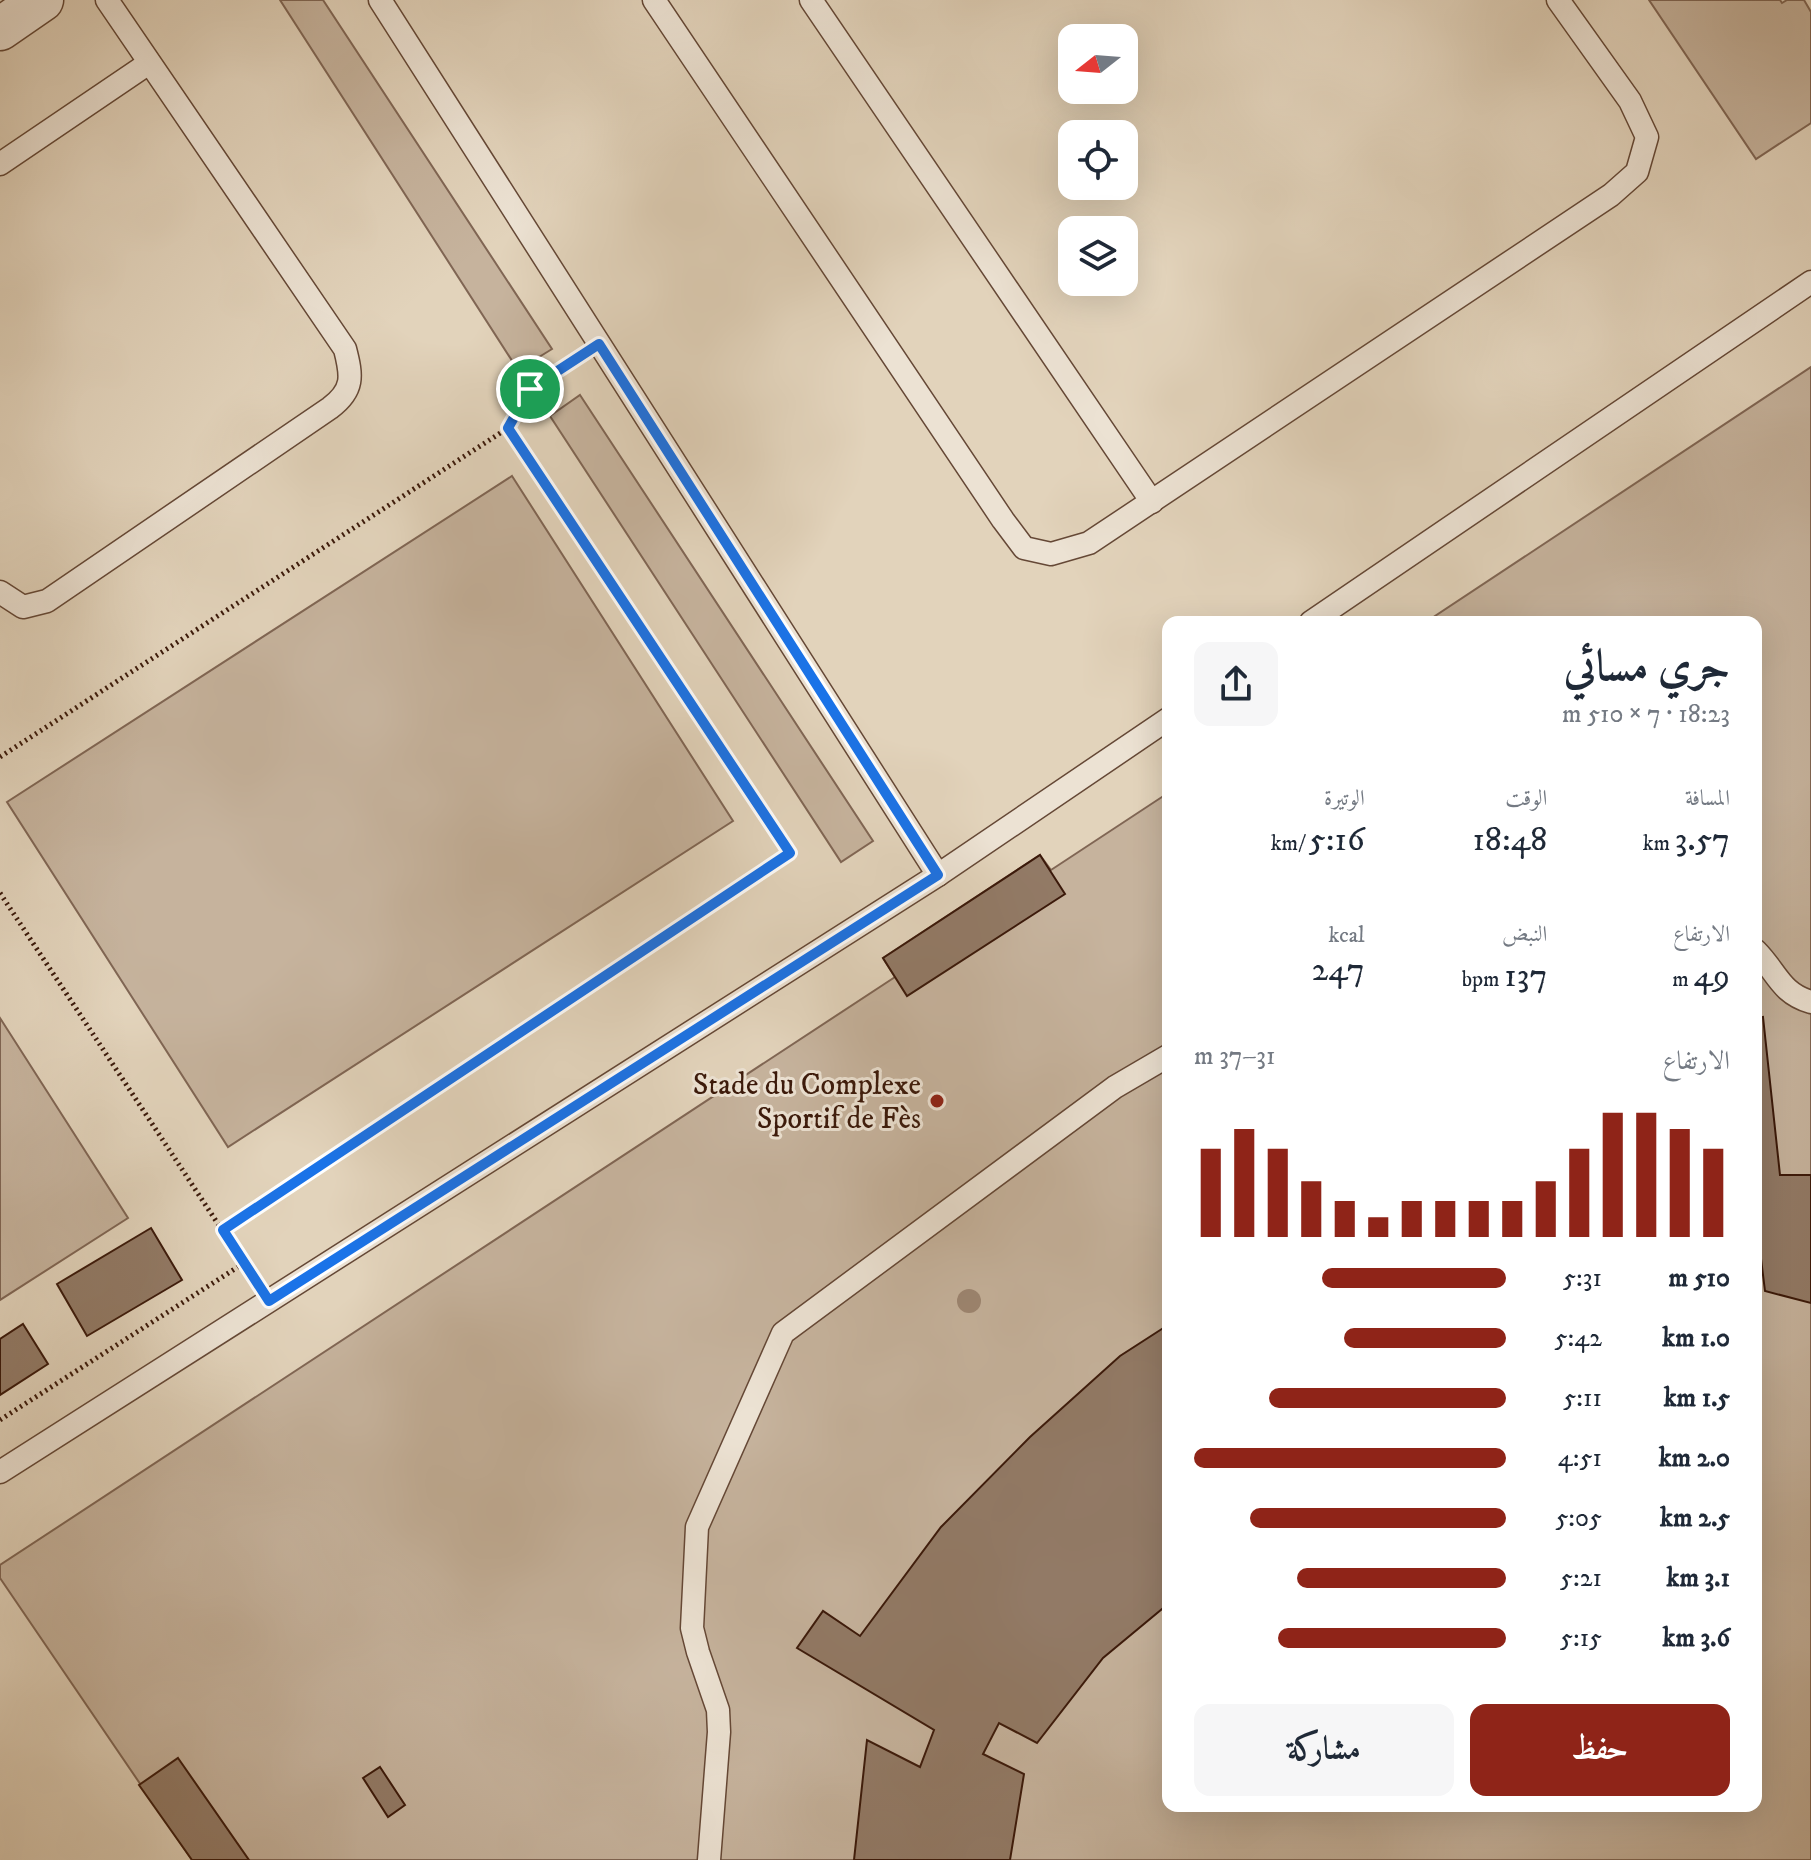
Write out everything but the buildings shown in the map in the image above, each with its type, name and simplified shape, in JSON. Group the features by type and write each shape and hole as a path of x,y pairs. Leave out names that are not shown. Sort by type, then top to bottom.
{"street":[{"path":"0,29 42,0"}],"lane":[{"path":"0,592 23,607 47,601 345,397 351,373 345,349 107,0"},
{"path":"380,0 938,875"},
{"path":"654,0 985,494 1024,548 1051,554 1089,543 1152,502 1611,195 1637,172 1647,137 1630,101 1558,0"},
{"path":"811,0 1152,502"},
{"path":"0,164 149,63"},
{"path":"1320,616 1811,282"},
{"path":"0,1472 938,875 1162,723"},
{"path":"1762,959 1784,989 1795,998 1811,1002"},
{"path":"709,1860 719,1732 718,1710 692,1628 697,1527 783,1333 1115,1087 1162,1060"}],"path":[{"path":"0,757 508,428 530,389 599,344"},
{"path":"223,1230 790,853 508,428"},
{"path":"0,893 269,1301"},
{"path":"0,1420 244,1263"}],"shaded area":[{"path":"280,0 323,0 552,349 518,370"},
{"path":"1649,0 1780,0 1782,3 1804,0 1811,12 1811,123 1756,159"},
{"name":"Stade du Complexe Sportif de Fès","path":"1811,367 1811,1860 192,1860 0,1578 0,1565 895,977 883,958 1040,855 1051,870 1162,797 1162,1812 1762,1812 1762,616 1435,616"},
{"path":"580,395 873,841 841,862 550,416"},
{"path":"512,476 733,821 228,1147 7,802"},
{"path":"0,1018 128,1218 0,1300"}],"place":[{"name":"Stade du Complexe Sportif de Fès","path":"937,1101"}],"route":[{"path":"599,344 938,875 269,1301 223,1230 790,853 508,428 530,389 599,344"}]}
